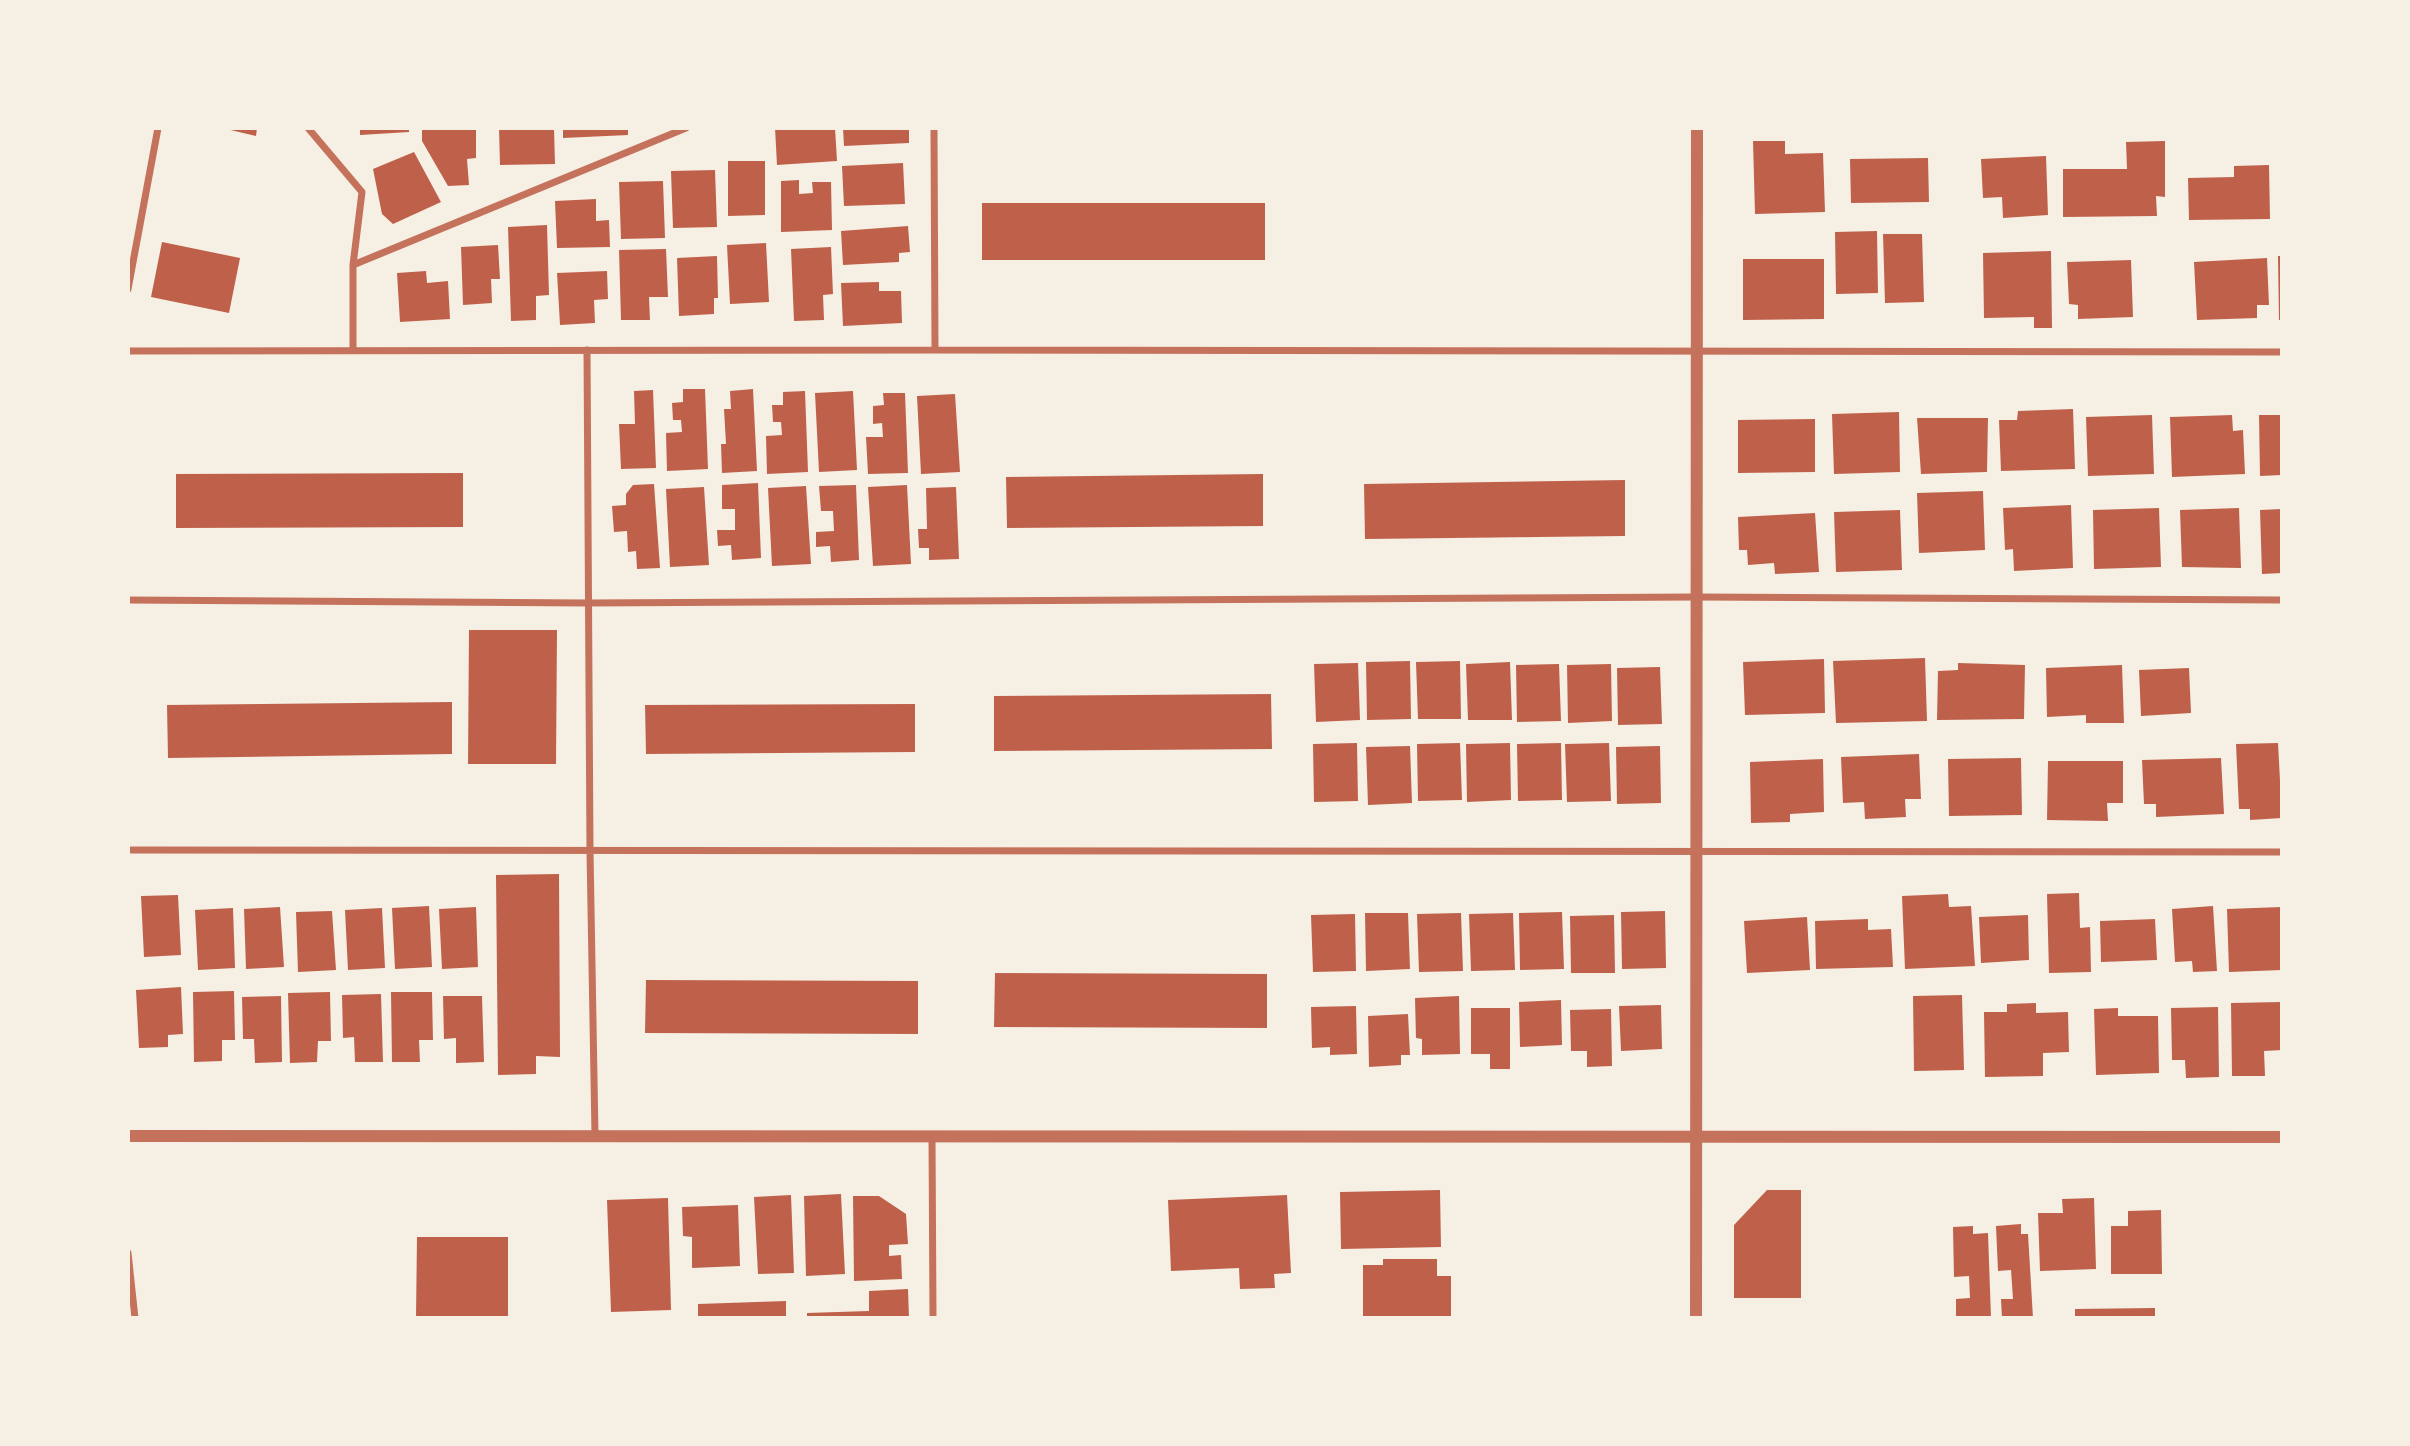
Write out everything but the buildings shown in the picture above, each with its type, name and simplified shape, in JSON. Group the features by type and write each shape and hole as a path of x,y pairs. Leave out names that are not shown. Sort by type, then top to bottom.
{"street":[{"path":"128,289 158,128"},
{"path":"308,128 362,192 353,265 353,350"},
{"path":"353,265 686,128"},
{"path":"934,128 935,350"},
{"path":"1696,1318 1697,128"},
{"path":"587,350 595,1135"},
{"path":"128,351 2282,352"},
{"path":"128,600 588,603 1696,597 2282,600"},
{"path":"128,850 2282,852"},
{"path":"932,1135 933,1318"},
{"path":"128,1136 2282,1137"},
{"path":"128,1253 135,1318"}]}
